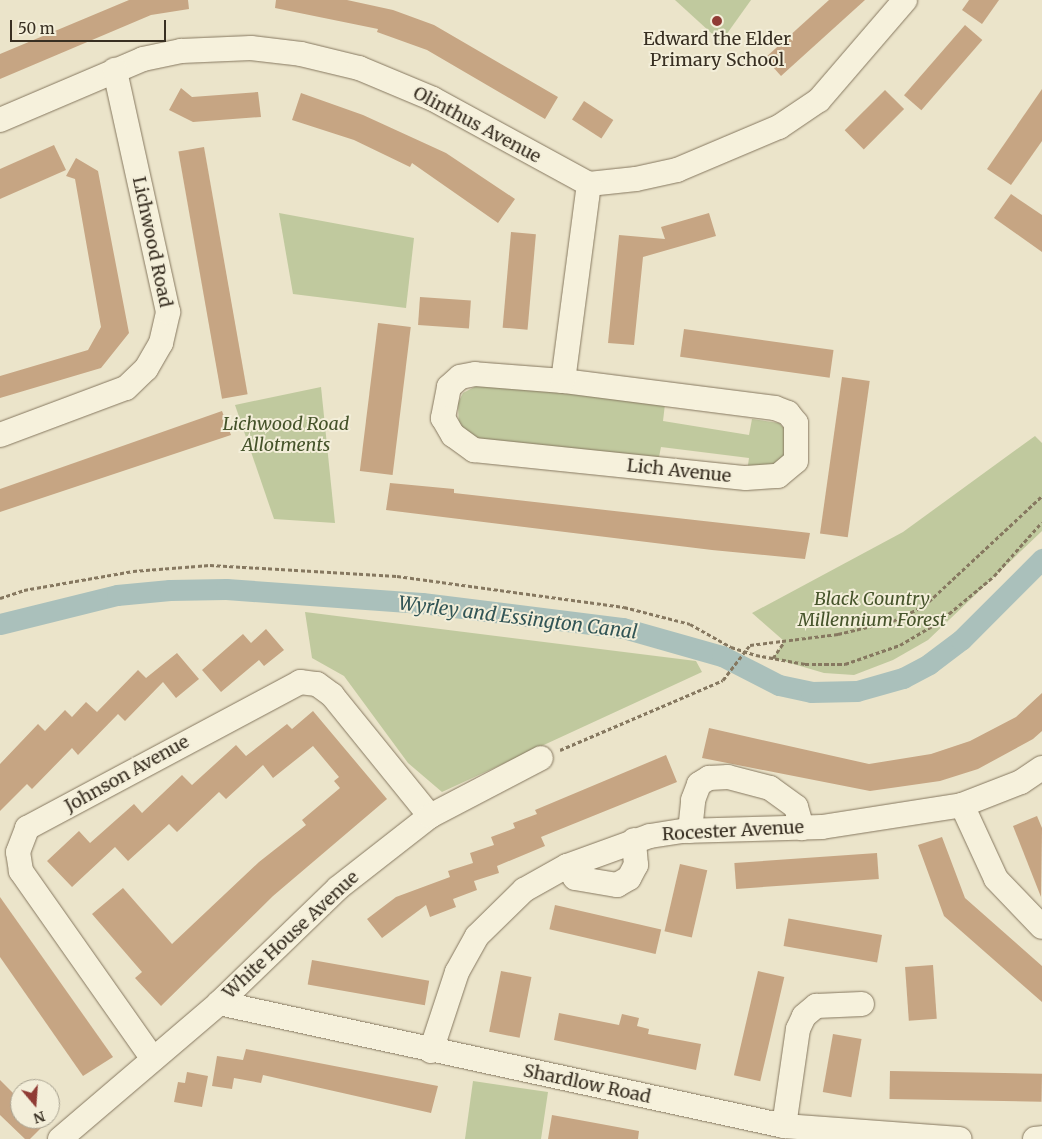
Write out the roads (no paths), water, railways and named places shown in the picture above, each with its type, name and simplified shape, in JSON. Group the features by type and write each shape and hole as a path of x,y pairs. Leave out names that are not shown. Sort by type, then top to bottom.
{"street":[{"path":"563,382 589,184 677,170 778,127 819,100 904,0"},
{"name":"Olinthus Avenue","path":"0,120 115,70 181,51 251,48 301,54 359,68 433,99 589,184"},
{"name":"Lichwood Road","path":"0,435 126,388 146,369 161,343 168,312 115,70"},
{"name":"Lich Avenue","path":"475,374 563,382 775,408 788,413 796,424 796,462 778,476 746,478 474,450 453,435 443,418 449,387 460,377 475,374"},
{"name":"Johnson Avenue","path":"153,1059 21,871 18,852 27,828 300,682 317,684 332,694 430,816"},
{"name":"White House Avenue","path":"60,1139 219,1003 338,888 430,816 541,758"},
{"name":"Rocester Avenue","path":"431,1051 457,972 477,936 524,890 567,866 634,840 690,831 802,828 897,818 962,805 1021,782 1042,768"},
{"path":"690,831 699,784 718,778 770,788 796,807 802,828"},
{"path":"962,805 996,879 1042,927"},
{"path":"567,866 575,878 617,885 629,878 636,865 634,840"},
{"name":"Shardlow Road","path":"219,1003 431,1051 784,1126 960,1139"},
{"path":"784,1126 798,1029 804,1016 816,1006 862,1004"},
{"path":"1035,1139 1042,1138"}],"waterway":[{"name":"Wyrley and Essington Canal","path":"0,624 117,595 170,590 226,589 422,603 623,628 722,656 779,685 811,692 857,691 903,678 929,664 961,640 1042,559"}],"place":[{"name":"Edward the Elder Primary School","path":"717,21"}],"park label":[{"name":"Lichwood Road Allotments","path":"286,435"},
{"name":"Black Country Millennium Forest","path":"872,610"}]}
